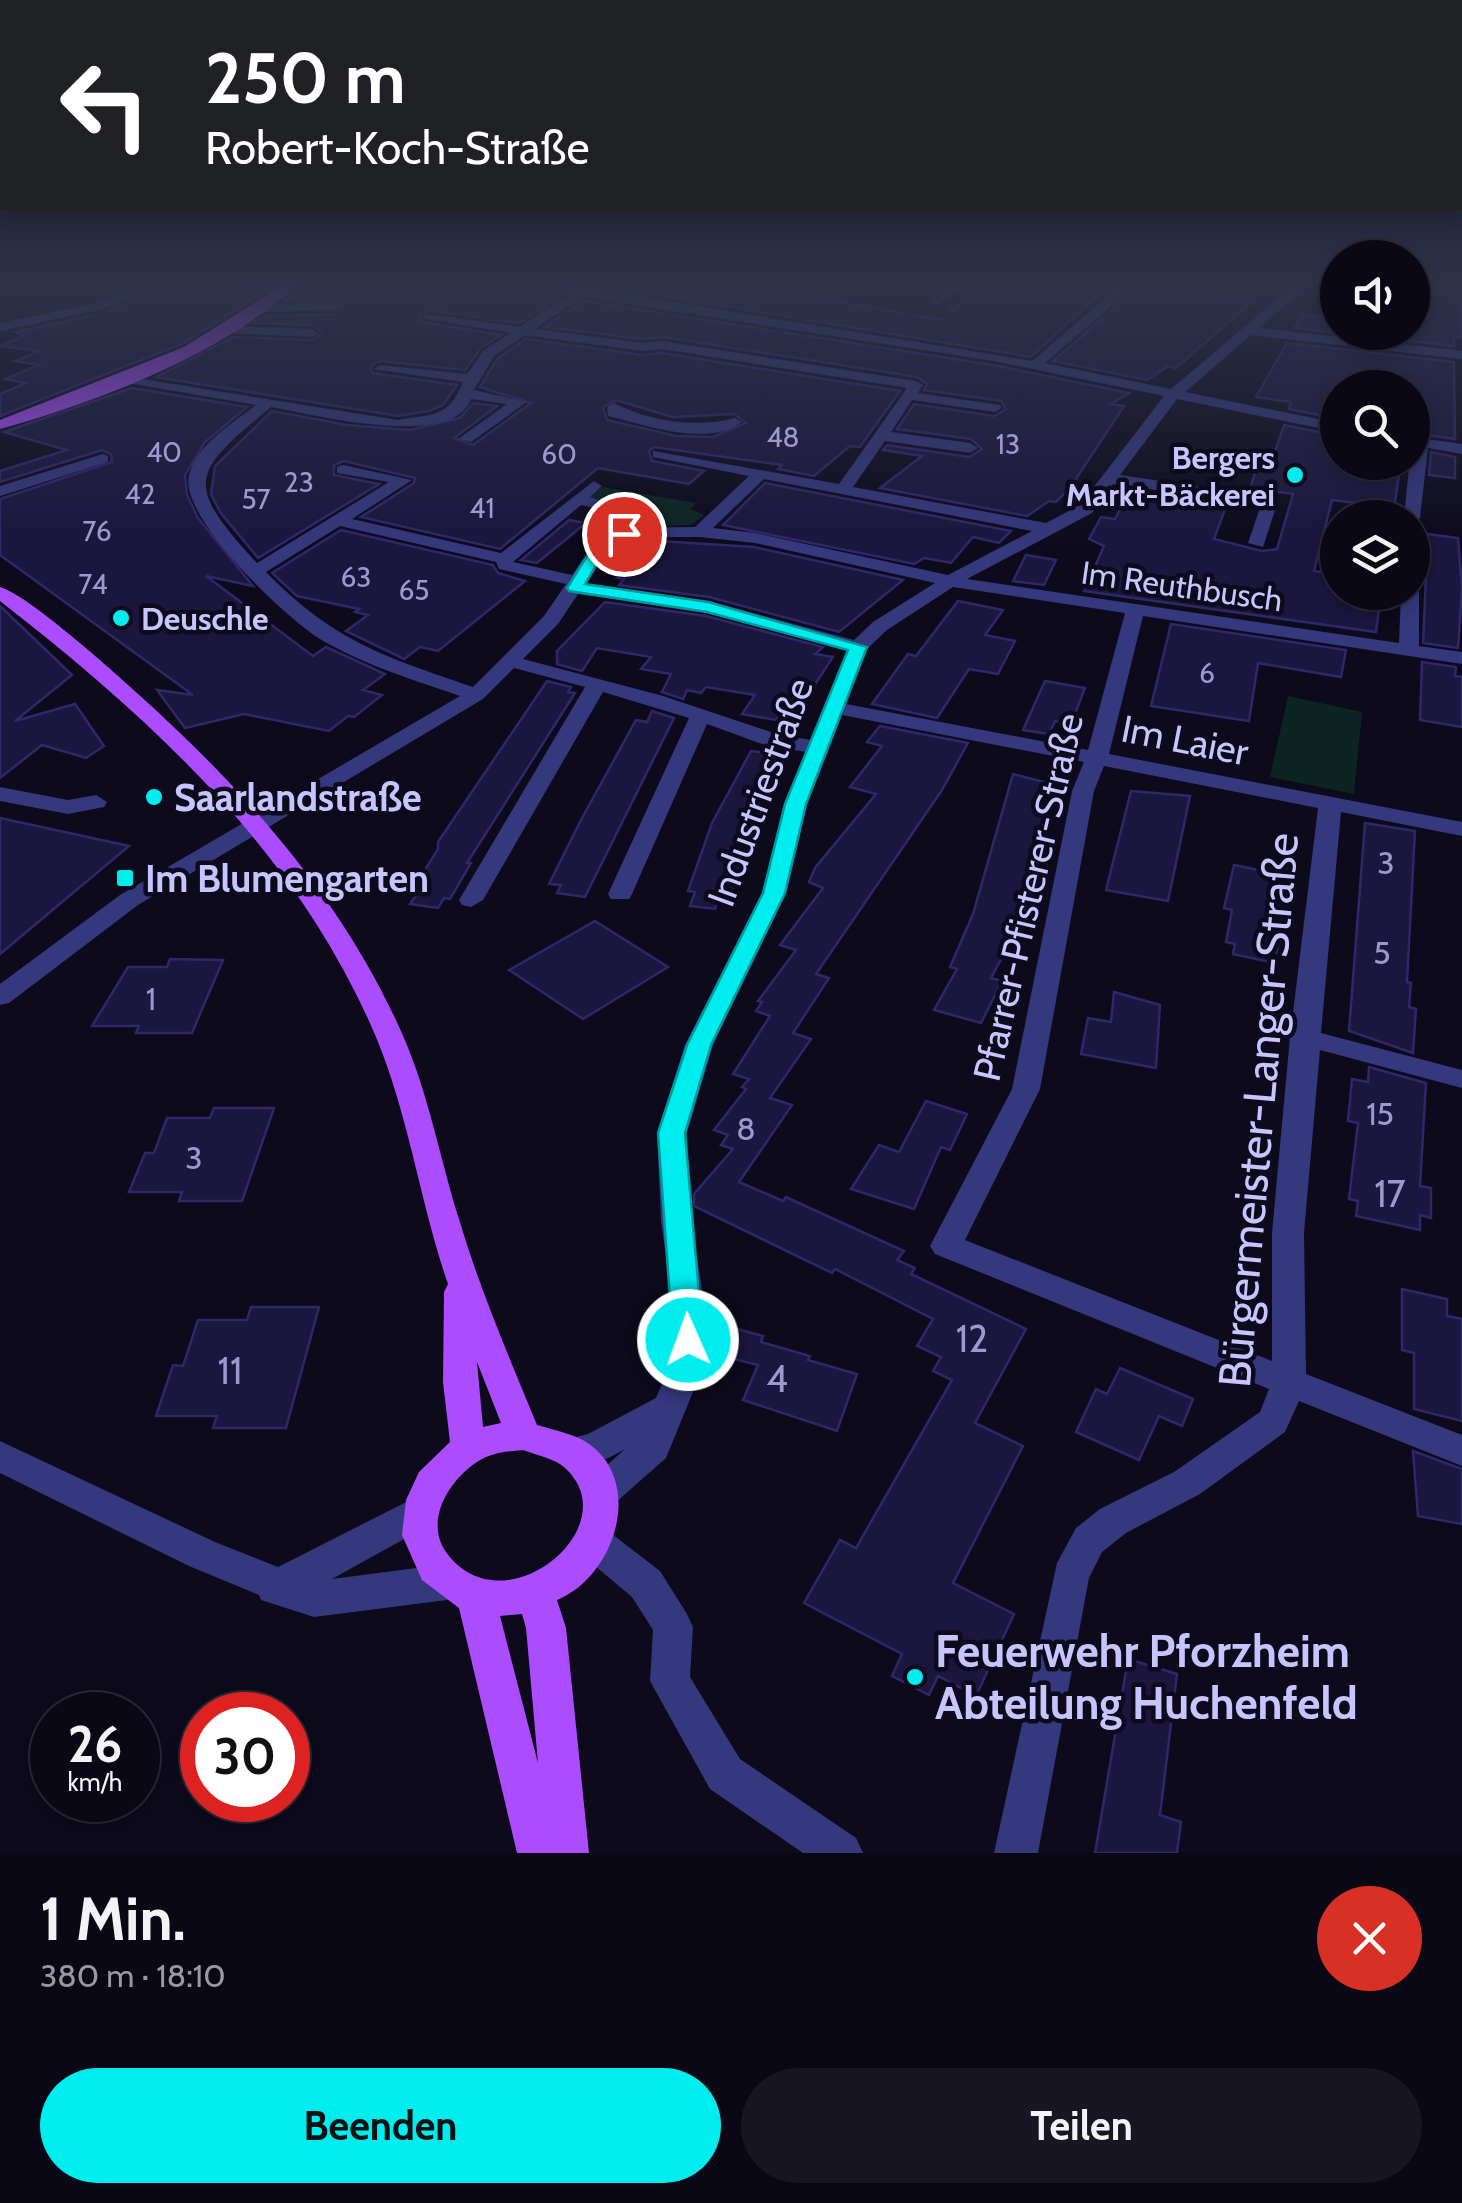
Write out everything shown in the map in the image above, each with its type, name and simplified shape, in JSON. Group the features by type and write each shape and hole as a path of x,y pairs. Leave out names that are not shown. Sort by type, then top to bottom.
{"main road":[{"path":"0,424 144,371"},
{"path":"0,592 130,692 255,822 344,940 391,1038 460,1277 524,1435"},
{"path":"460,1277 460,1382 468,1448"},
{"path":"524,1435 578,1451 602,1492 603,1517 595,1543 570,1572 536,1593 508,1598 461,1588 428,1560 420,1536 420,1511 430,1486 447,1464 468,1448 496,1438 524,1435"},
{"path":"461,1588 539,1853"},
{"path":"536,1593 546,1628 566,1853"}],"street":[{"path":"393,371 470,386 520,402 466,439"},
{"path":"128,379 266,404 413,423 442,417 461,406 479,371"},
{"path":"822,371 916,385 845,488"},
{"path":"1064,371 1320,425"},
{"name":"Industriestraße","path":"602,1492 653,1447 686,1365 690,1314 676,1221 672,1133 699,1045 774,893 796,804 858,647 880,626 952,580 1086,509 1172,396 1201,371"},
{"path":"912,396 995,408"},
{"path":"266,404 202,459 193,484 202,510 256,571 323,633 363,653 476,695"},
{"path":"614,407 613,413 704,427 724,428 735,422"},
{"path":"704,427 665,455 1050,529"},
{"path":"884,436 970,448"},
{"path":"1430,443 1462,448"},
{"path":"0,492 103,459"},
{"path":"256,571 404,480 343,470"},
{"path":"700,532 760,474"},
{"path":"1112,479 1270,501 1256,542"},
{"path":"504,558 594,486"},
{"path":"577,499 610,506 607,531 617,536"},
{"path":"339,522 504,558"},
{"name":"Im Reuthbusch","path":"617,536 700,532 755,538 952,580 1462,658"},
{"path":"0,997 129,900 255,822 329,784 476,695 512,662 577,585 600,546 617,536"},
{"path":"504,558 505,564 514,568 577,585 708,607 858,647"},
{"name":"Pfarrer-Pfisterer-Straße","path":"1135,610 1097,758 1083,792 1026,1090 946,1246 1289,1383"},
{"path":"1408,650 1409,610"},
{"path":"512,662 598,683 773,740 820,748"},
{"path":"470,900 598,683"},
{"name":"Im Laier","path":"836,708 1462,829"},
{"path":"620,894 701,714"},
{"path":"0,794 68,808 96,802"},
{"name":"Bürgermeister-Langer-Straße","path":"1016,1853 1070,1575 1089,1540 1113,1521 1187,1483 1273,1422 1289,1383 1288,1233 1304,1037 1330,804"},
{"path":"1304,1037 1462,1079"},
{"path":"1289,1383 1462,1451"},
{"path":"578,1451 594,1449 670,1407"},
{"path":"0,1456 275,1587 314,1599 461,1588"},
{"path":"275,1587 362,1546 420,1511"},
{"path":"595,1543 646,1584 673,1626 670,1682 725,1774 841,1853"}],"green space":[{"path":"602,487 696,503 690,509 704,515 691,525 618,527 623,504 589,497"},
{"path":"1288,696 1362,712 1354,794 1270,777"}],"building":[{"path":"23,371 113,371 0,416 0,394 26,383 5,379"},
{"path":"167,371 372,371 457,385 443,405 398,416 156,377"},
{"path":"489,371 778,371 900,391 860,447 850,446 814,476 778,469 782,465 654,447 649,451 652,461 704,471 689,484 598,468 500,549 361,517 414,483 415,478 344,461 334,465 334,475 379,484 258,558 220,512 211,494 215,466 272,411 347,425 410,430 460,418 473,403 497,406 454,438 473,445 531,403 480,387","holes":["616,400 672,417 734,414 746,423 713,437 676,436 607,420 603,407"]},
{"path":"882,371 1024,371 1129,393 1111,404 1124,406 1070,488 1056,502 1049,501 1027,516 880,488 922,456 883,450 887,445 969,457 982,449 971,439 897,429 914,404 994,416 1006,409 1001,401 924,390 927,384 917,377"},
{"path":"1105,371 1160,371 1147,380"},
{"path":"1271,371 1320,371 1320,415 1289,409 1291,402 1256,397"},
{"path":"1430,371 1454,371 1455,439 1430,436"},
{"path":"132,388 247,407 205,442 185,475 187,495 198,518 253,586 206,576 313,656 326,647 385,674 363,690 382,695 354,717 348,716 329,731 244,714 185,728 157,690 193,695 0,555 0,499 112,462 111,454 102,450 0,482 0,471 67,450 4,432"},
{"path":"1284,425 1320,432 1320,480 1398,480 1395,500 1320,500 1320,547 1314,571 1320,572 1320,610 1379,610 1376,632 1084,591 1104,546 1089,539 1101,517 1115,519 1130,490 1227,504 1214,539 1262,551 1277,549 1293,494 1250,488 1258,465 1271,464"},
{"path":"1431,452 1455,457 1455,478 1430,475"},
{"path":"765,483 1011,531 999,543 973,537 951,563 924,558 914,564 723,525"},
{"path":"569,520 586,523 537,563 521,560"},
{"path":"341,530 493,565 498,573 525,581 438,651 420,647 404,659 346,631 368,615 355,612 359,609 297,596 272,573"},
{"path":"1430,534 1458,538 1462,588 1458,648 1423,643 1425,610 1430,610"},
{"path":"659,541 754,547 903,580 839,632 709,597 619,585 624,579 617,578"},
{"path":"1026,555 1056,560 1044,585 1013,581"},
{"path":"958,601 1003,610 985,635 1015,641 998,674 969,669 937,718 872,704 908,654 916,656"},
{"path":"605,602 706,616 823,647 815,654 833,657 801,706 787,704 776,720 742,714 755,695 706,687 701,693 687,690 683,699 662,692 671,674 641,669 651,657 597,648 582,671 557,664 557,651"},
{"path":"0,606 72,675 15,721 75,704 104,746 86,758 42,745 0,778"},
{"path":"1171,624 1346,650 1341,677 1258,663 1249,721 1151,706"},
{"path":"1422,662 1456,667 1455,676 1462,677 1462,727 1420,720"},
{"path":"547,681 571,687 568,692 575,693 467,863 471,863 450,899 444,898 438,908 410,904 417,894 410,894 438,849 438,842"},
{"path":"1045,681 1085,688 1071,724 1055,721 1049,734 1023,730"},
{"path":"652,711 674,718 585,897 557,893 561,885 549,884 582,818 636,720 647,722"},
{"path":"880,726 968,743 942,790 816,974 829,978 793,1033 811,1039 770,1098 792,1105 739,1182 783,1201 786,1197 904,1251 897,1260 915,1268 911,1274 1026,1329 975,1423 1023,1446 953,1583 1014,1614 976,1696 938,1676 929,1695 892,1676 902,1654 804,1603 840,1540 856,1548 952,1380 933,1371 941,1357 917,1346 933,1319 835,1269 832,1273 694,1206 694,1194 733,1149 721,1145 728,1135 714,1130 746,1089 742,1087 749,1079 733,1074 770,1016 756,1011 762,1002 758,1001 796,950 780,945 823,888 809,882 815,868 876,794 850,787 882,746 867,742"},
{"path":"751,751 776,754 770,769 777,770 739,861 743,861 730,896 720,895 715,909 690,906 695,892 688,891 712,823"},
{"path":"1013,774 1055,785 1017,938 1013,937 991,978 1002,981 981,1023 934,1010 957,969 950,967 973,914"},
{"path":"1131,791 1190,796 1168,901 1106,890"},
{"path":"0,818 129,846 0,954"},
{"path":"1365,823 1415,831 1407,982 1411,983 1409,1007 1416,1009 1413,1053 1349,1031"},
{"path":"1261,862 1290,868 1277,953 1272,952 1270,962 1233,954 1235,944 1226,942 1232,910 1224,908 1234,865 1259,870"},
{"path":"595,921 668,967 583,1019 509,970"},
{"path":"170,959 223,960 192,1033 136,1033 139,1026 92,1026 128,967 167,967"},
{"path":"1114,992 1160,1005 1156,1068 1081,1054 1088,1018 1111,1022"},
{"path":"1369,1067 1426,1083 1420,1186 1431,1188 1431,1218 1420,1215 1420,1230 1356,1216 1358,1201 1349,1199 1358,1123 1348,1121 1352,1079 1368,1082"},
{"path":"926,1101 967,1114 950,1150 941,1147 914,1209 851,1189 879,1145 899,1152"},
{"path":"214,1108 274,1108 242,1201 179,1201 182,1192 129,1192 145,1153 154,1153 167,1118 210,1118"},
{"path":"1402,1289 1447,1299 1447,1316 1462,1319 1462,1421 1414,1409 1414,1353 1402,1350"},
{"path":"251,1307 319,1307 286,1428 213,1428 217,1416 156,1416 173,1365 183,1366 198,1320 247,1320"},
{"path":"730,1327 763,1336 761,1342 810,1356 808,1360 857,1374 837,1431 743,1400 758,1365 718,1355"},
{"path":"1120,1368 1193,1399 1182,1426 1159,1416 1139,1460 1076,1432 1096,1389 1107,1394"},
{"path":"1413,1451 1462,1469 1462,1524 1418,1516"},
{"path":"1128,1659 1177,1674 1160,1815 1181,1822 1177,1853 1095,1853"}],"place":[{"name":"Bergers Markt-Bäckerei","path":"1295,475"},
{"name":"Deuschle","path":"121,618"},
{"name":"Saarlandstraße","path":"154,797"},
{"name":"Im Blumengarten","path":"125,878"},
{"name":"Feuerwehr Pforzheim Abteilung Huchenfeld","path":"915,1677"}],"route":[{"path":"624,534 600,546 575,588 708,607 858,647 796,804 774,893 699,1045 672,1133 676,1221 690,1314 688,1340"}]}
